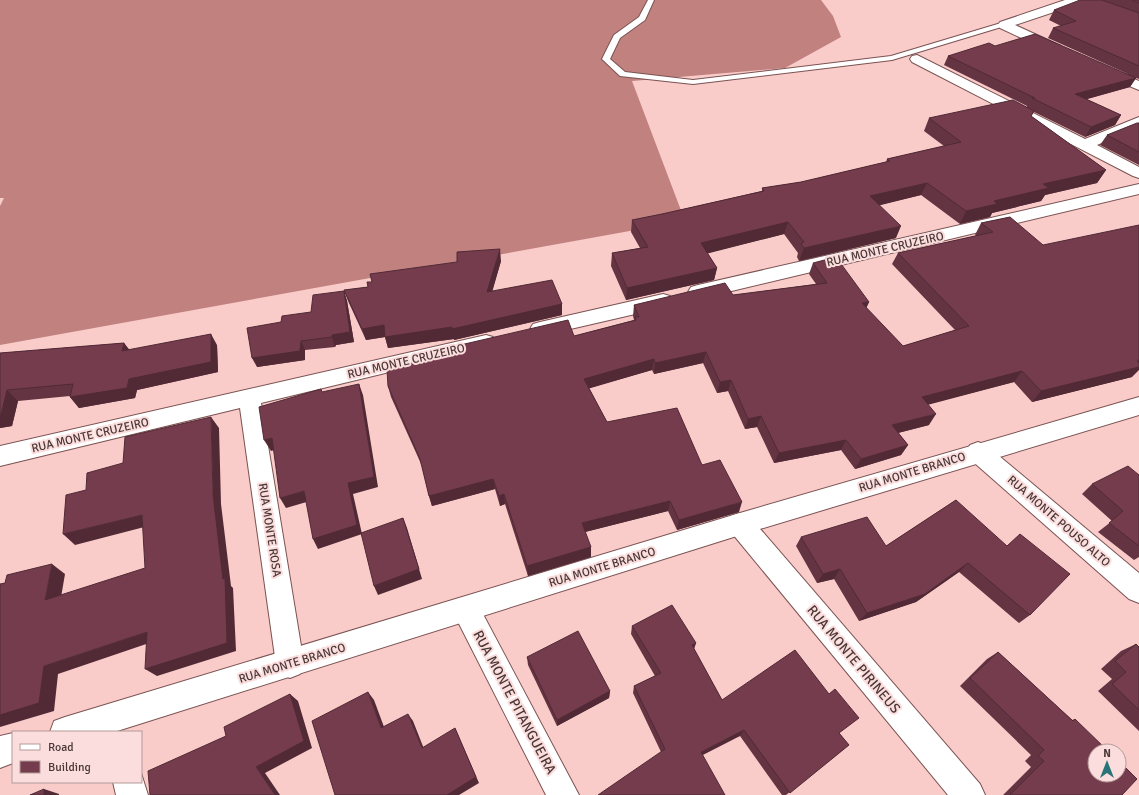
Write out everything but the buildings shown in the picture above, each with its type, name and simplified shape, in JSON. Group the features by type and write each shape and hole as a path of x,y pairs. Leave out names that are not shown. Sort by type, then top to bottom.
{"street":[{"path":"1004,25 1077,0"},
{"path":"1004,25 1068,54"},
{"path":"916,58 1139,173"},
{"path":"1096,67 1139,86"},
{"path":"1085,145 1139,121"},
{"name":"RUA MONTE CRUZEIRO","path":"0,456 1139,189"},
{"name":"RUA MONTE ROSA","path":"249,398 290,664"},
{"name":"RUA MONTE BRANCO","path":"72,731 118,724 290,664 740,524 978,452 1139,406"},
{"name":"RUA MONTE POUSO ALTO","path":"978,452 1139,590"},
{"name":"RUA MONTE PIRINEUS","path":"740,524 969,795"},
{"name":"RUA MONTE PITANGUEIRA","path":"466,610 564,795"},
{"path":"0,752 12,748"},
{"path":"129,783 132,795"}],"lane":[{"path":"651,0 642,18 617,38 606,59 623,74 693,82 892,58 1004,25"}],"shaded area":[{"path":"0,0 821,0 833,16 841,37 785,68 632,81 685,221 0,345 0,206 4,198 0,198"}]}
